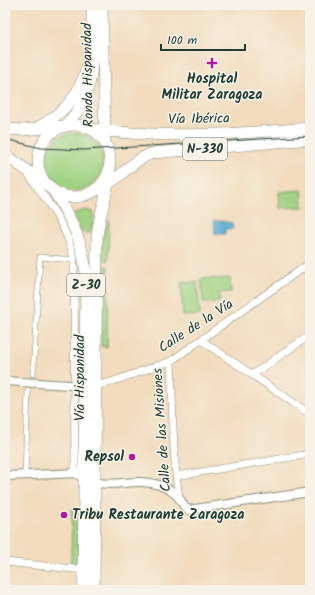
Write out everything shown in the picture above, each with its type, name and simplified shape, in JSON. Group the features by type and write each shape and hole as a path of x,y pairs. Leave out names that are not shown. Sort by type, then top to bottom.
{"main road":[{"name":"Ronda Hispanidad","path":"66,126 79,110 87,95 92,70 92,5"},
{"name":"Ronda Hispanidad","path":"102,5 104,131 106,144"},
{"path":"37,128 58,114 75,96 84,79 92,48"},
{"path":"45,184 38,159 42,145 50,135 66,126"},
{"path":"5,129 23,130 66,126 88,128 100,136 106,144 109,153 110,168 102,184 94,192 77,197 65,196 45,184 5,155"},
{"name":"Vía Ibérica","path":"88,128 150,135 201,133 216,135 310,128"},
{"name":"Vía Ibérica","path":"94,192 109,184 132,164 153,153 310,140"},
{"name":"Vía Hispanidad","path":"94,590 95,467 84,386 97,237 101,210 109,184 110,168"},
{"name":"Vía Hispanidad","path":"45,184 72,222 81,246 84,260 84,386 81,475 84,570 83,590"}],"street":[{"name":"Vía Hispanidad","path":"45,184 64,227 74,260 84,386"},
{"path":"33,374 40,256 74,260"},
{"name":"Calle de la Vía","path":"84,386 108,383 171,360 202,340 310,263"},
{"path":"252,375 310,335"},
{"path":"202,340 310,414"},
{"name":"Calle de las Misiones","path":"171,360 176,476 179,498"},
{"path":"5,381 84,386"},
{"path":"25,475 28,391"},
{"path":"303,409 310,405"},
{"path":"176,476 310,454"},
{"path":"5,476 81,475 91,471 95,467"},
{"path":"81,475 95,484 135,482 157,484 166,488 179,498 184,507 191,510 310,492"},
{"path":"5,562 84,570"}],"green space":[{"path":"68,133 80,133 95,141 103,156 103,168 95,183 80,191 68,191 53,183 45,168 45,156 53,141"},
{"path":"302,190 303,207 280,208 279,192"},
{"path":"85,210 94,212 91,232 82,233 73,214"},
{"path":"109,219 108,261 101,258 104,233"},
{"path":"108,266 108,272 102,272 103,288 108,288 107,347 101,346 102,268"},
{"path":"230,278 231,292 219,293 220,302 203,303 201,279"},
{"path":"197,282 200,315 183,316 181,283"},
{"path":"72,509 79,509 78,561 71,565"}],"water":[{"path":"214,220 232,223 233,229 225,229 225,234 215,234"}],"tram line":[{"path":"5,139 41,148 84,150 310,136"}],"place":[{"name":"Hospital Militar Zaragoza","path":"212,63"},
{"name":"Repsol","path":"132,457"},
{"name":"Tribu Restaurante Zaragoza","path":"64,515"}]}
